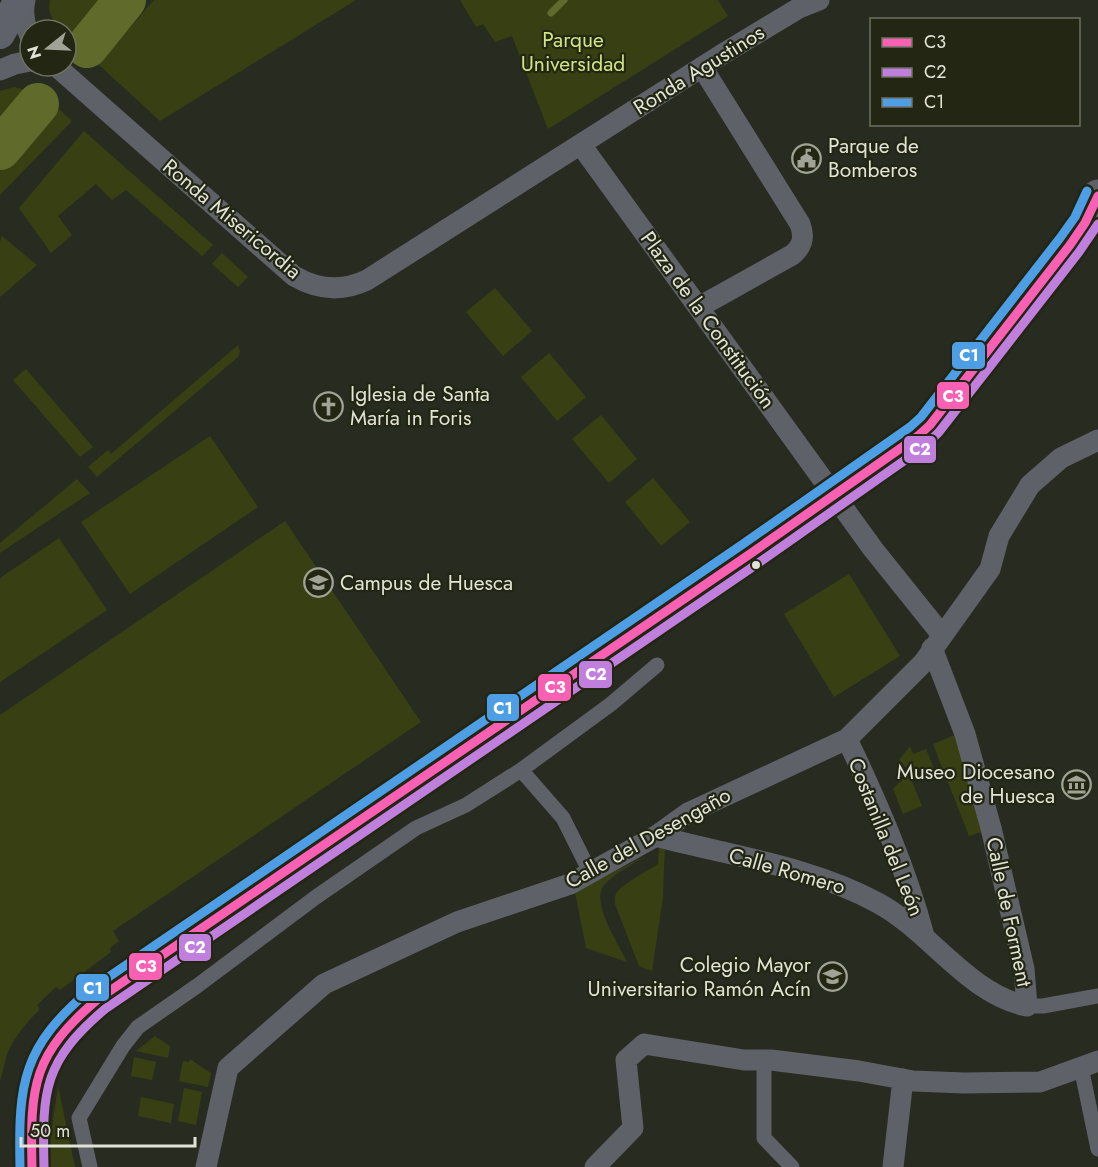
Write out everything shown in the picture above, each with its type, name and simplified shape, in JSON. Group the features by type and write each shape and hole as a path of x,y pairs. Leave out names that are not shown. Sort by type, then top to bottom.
{"main road":[{"path":"0,12 18,0"},
{"path":"0,34 18,0"},
{"path":"32,1167 30,1119 37,1077 56,1039 65,1028 86,1009 918,436 930,425 1070,245 1085,223 1098,196"}],"street":[{"path":"24,18 25,0"},
{"name":"Ronda Agustinos","path":"581,145 702,67 799,8 819,0"},
{"path":"0,34 18,44"},
{"path":"0,70 18,63"},
{"path":"699,308 792,255 799,249 803,232 702,67"},
{"name":"Ronda Misericordia","path":"70,78 294,276 314,286 325,288 343,288 368,280 581,145"},
{"name":"Plaza de la Constitución","path":"581,145 873,549 937,642"},
{"name":"Calle del Desengaño","path":"206,1167 228,1068 324,984 457,922 570,884 656,836 688,813 847,739 922,663 990,569 999,536 1030,485 1061,458 1098,440"},
{"name":"Calle de Forment","path":"937,642 991,828 1024,969 1027,1006 1042,1006 1098,996"},
{"path":"90,1167 79,1118 123,1046 138,1027 316,897 416,828 466,805 521,770 611,704 657,665"},
{"name":"Costanilla del León","path":"847,739 879,810 912,893 924,936"},
{"path":"521,770 563,818 590,872"},
{"name":"Calle Romero","path":"656,836 785,866 849,888 882,905 924,936 999,998 1027,1006"},
{"path":"595,1167 633,1128 626,1060 644,1044 744,1060 768,1060 903,1079 964,1083 1040,1082 1089,1064 1098,1149"},
{"path":"768,1060 764,1138 792,1167"},
{"path":"893,1167 903,1079"}],"green space":[{"path":"50,0 103,0 78,29 78,18 53,18 49,9"},
{"path":"154,0 356,0 160,121 98,64"},
{"name":"Parque Universidad","path":"460,0 718,0 728,16 548,129 512,36 495,42 483,24 476,27"},
{"path":"14,87 25,90 30,95 0,128 0,91"},
{"path":"59,109 72,121 0,195 0,171"},
{"path":"84,131 213,245 202,256 126,190 112,200 96,184 58,216 72,235 51,253 19,208"},
{"path":"2,236 37,265 0,297 0,241"},
{"path":"222,253 248,277 238,287 212,264"},
{"path":"495,288 532,331 503,356 466,312"},
{"path":"238,345 240,352 238,357 97,477 88,467 108,450 111,454"},
{"path":"549,353 586,397 557,421 521,377"},
{"path":"26,369 93,447 80,457 13,380"},
{"path":"601,415 637,459 609,483 572,439"},
{"path":"210,436 258,507 130,594 81,522"},
{"path":"653,478 690,522 661,546 625,502"},
{"path":"77,479 90,493 0,553 0,543"},
{"path":"285,521 421,722 113,931 119,941 110,948 111,952 60,990 56,987 37,1005 40,1009 13,1042 0,1081 0,715"},
{"path":"59,538 107,610 0,682 0,578"},
{"path":"849,574 900,656 834,697 784,614"},
{"path":"957,734 982,832 969,836 933,744"},
{"path":"910,746 913,754 926,749 934,769 911,779 922,806 903,814 893,789 910,771 899,760"},
{"path":"665,844 663,897 652,971 639,966 615,904 615,898 623,886 658,864 659,847"},
{"path":"647,855 613,877 604,885 601,892 601,902 607,924 627,962 586,948 575,892"},
{"path":"155,1036 170,1046 168,1058 136,1051"},
{"path":"134,1057 156,1062 152,1080 131,1076"},
{"path":"190,1059 211,1073 208,1087 179,1081 183,1061 189,1062"},
{"path":"58,1086 75,1167 50,1167 49,1148"},
{"path":"184,1088 202,1092 196,1125 178,1121"},
{"path":"141,1097 174,1104 171,1123 138,1116"}],"waterway":[{"path":"87,47 125,0"},
{"path":"551,13 564,0"},
{"path":"0,149 38,104"}],"transit line":[{"name":"C1","path":"20,1167 21,1111 29,1068 38,1048 68,1010 91,989 743,544 910,427 921,417 1060,238 1075,217 1087,191"},
{"name":"C3","path":"32,1167 32,1114 40,1073 48,1055 76,1019 98,999 750,554 918,436 930,425 1070,245 1085,223 1098,196"},
{"name":"C2","path":"44,1167 44,1117 51,1078 58,1061 69,1045 105,1009 757,564 925,446 939,432 1079,252 1098,224"}],"place":[{"name":"Parque de Bomberos","path":"807,158"},
{"name":"Iglesia de Santa María in Foris","path":"329,406"},
{"name":"Campus de Huesca","path":"319,583"},
{"name":"Museo Diocesano de Huesca","path":"1076,784"},
{"name":"Colegio Mayor Universitario Ramón Acín","path":"832,977"}]}
